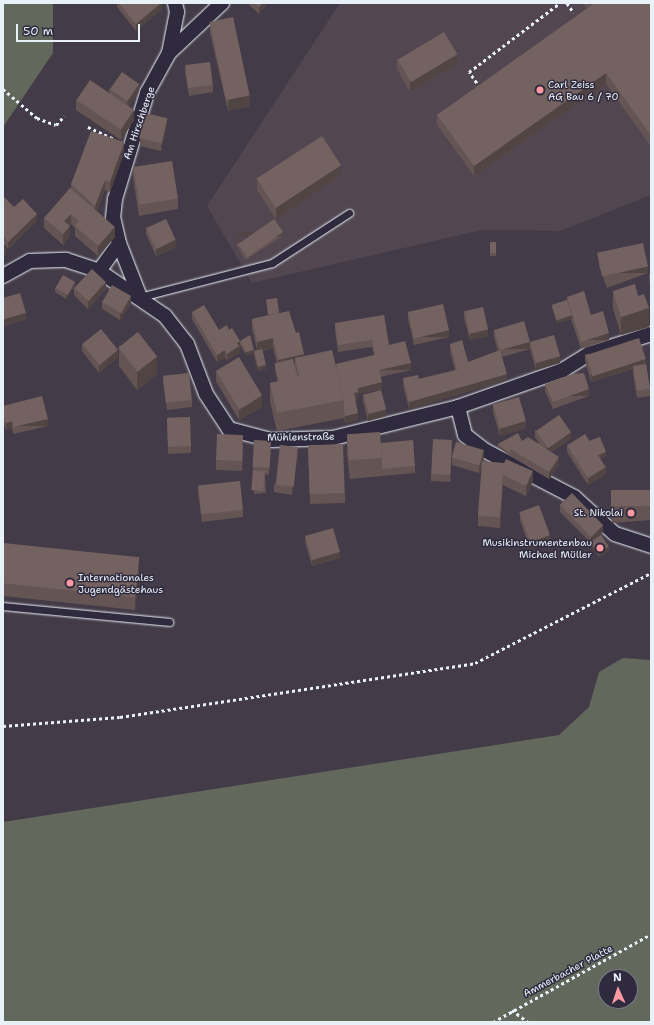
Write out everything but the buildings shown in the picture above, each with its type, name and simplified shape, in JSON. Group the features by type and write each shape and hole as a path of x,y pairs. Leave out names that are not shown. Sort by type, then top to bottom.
{"street":[{"path":"169,53 176,12 175,3"},
{"name":"Am Hirschberge","path":"140,297 119,243 113,218 114,199 147,93 169,53 222,3"},
{"path":"98,271 119,243"},
{"name":"Mühlenstraße","path":"3,276 30,261 66,260 98,271 140,297 164,316 188,344 206,394 229,429 271,440 333,438 458,407 563,370 589,354 651,334"},
{"path":"458,407 465,435 484,450 574,497 615,534 651,546"}],"lane":[{"path":"140,297 272,263 349,213"},
{"path":"3,606 169,622"}],"path":[{"path":"483,92 469,72 560,3"},
{"path":"567,3 574,13"},
{"path":"3,89 37,118 56,125 64,116"},
{"path":"88,127 117,140"},
{"path":"3,726 120,716 475,663 651,573"},
{"name":"Ammerbacher Platte","path":"493,1022 512,1010 550,992 651,934"},
{"path":"512,1010 528,1022"}],"shaded area":[{"path":"340,3 651,3 651,195 560,231 482,230 252,283 207,206"}],"green space":[{"path":"3,3 53,3 53,53 3,127"},
{"path":"623,658 651,660 651,1022 3,1022 3,822 559,735 589,707 599,672"}],"place":[{"name":"Carl Zeiss AG Bau 6 / 70","path":"540,90"},
{"name":"St. Nikolai","path":"631,513"},
{"name":"Musikinstrumentenbau Michael Müller","path":"600,548"},
{"name":"Internationales Jugendgästehaus","path":"70,583"}]}
